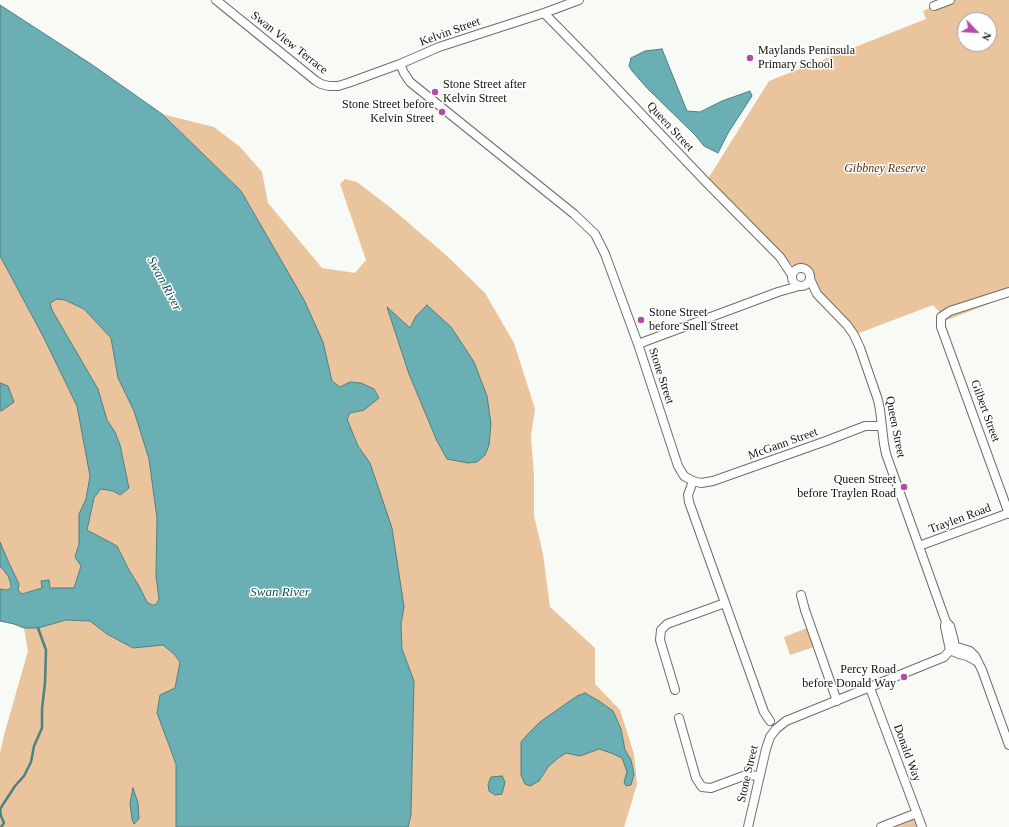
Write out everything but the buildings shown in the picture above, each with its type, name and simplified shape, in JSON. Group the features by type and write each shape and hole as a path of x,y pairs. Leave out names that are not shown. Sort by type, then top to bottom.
{"street":[{"name":"Swan View Terrace","path":"216,0 316,81 330,86"},
{"name":"Kelvin Street","path":"330,86 338,86 400,64 439,47 579,0"},
{"path":"934,6 950,0"},
{"name":"Queen Street","path":"544,13 780,257 792,277"},
{"name":"Stone Street","path":"400,64 410,82 574,214 595,234 605,254 638,344 678,466 684,476 693,481"},
{"name":"Queen Street","path":"780,257 798,268"},
{"path":"638,344 778,292 806,284 810,279 809,272 798,268 793,272 792,277 778,292"},
{"path":"792,277 796,285 801,286"},
{"name":"Queen Street","path":"810,279 817,294 847,325 857,342 864,360 878,400 886,454 946,622 945,627 952,648"},
{"name":"Queen Street","path":"801,286 817,294"},
{"name":"Gilbert Street","path":"1009,292 950,311 941,317 941,327 1009,514"},
{"name":"McGann Street","path":"693,481 701,483 713,481 865,426 882,426"},
{"path":"693,481 688,495 688,502 764,712 770,721"},
{"name":"Traylen Road","path":"919,546 1009,514"},
{"path":"800,595 837,701 944,657 952,648 959,654 967,656 979,664 1009,745"},
{"path":"675,690 660,640 660,630 667,624 725,603"},
{"name":"Donald Way","path":"870,688 922,827"},
{"name":"Stone Street","path":"748,827 766,749 770,737 776,728 786,721 837,701"},
{"path":"679,718 696,778 702,787 711,788 746,775 760,776"},
{"path":"881,827 917,813"}],"green space":[{"name":"Gibbney Reserve","path":"950,0 1009,0 1009,296 947,320 933,305 854,335 847,325 806,284 812,269 798,268 780,257 706,182 769,81 926,19 923,11"},
{"path":"162,114 214,127 240,147 262,172 268,203 322,268 355,273 366,260 340,184 345,179 357,182 391,208 446,255 485,293 514,343 535,409 531,436 534,476 534,516 543,554 550,607 595,648 595,684 620,710 634,754 637,784 624,827 408,827 411,815 414,682 402,649 401,624 404,607 370,463 358,446 347,419 350,413 364,410 350,382 340,387 332,381 323,342 241,191"},
{"path":"0,256 43,336 77,406 90,476 86,499 79,514 79,544 75,557 81,566 74,588 50,588 41,581 43,588 22,594 18,590 19,584 0,542"},
{"path":"57,299 65,300 84,309 111,338 118,378 134,411 149,458 157,518 156,576 159,599 155,605 147,602 117,546 87,530 94,498 102,489 113,491 120,495 129,488 120,445 115,432 107,420 98,389 52,310 50,303"},
{"path":"0,567 8,576 10,581 10,589 0,589"},
{"path":"66,620 90,621 107,634 133,648 163,645 174,654 180,662 175,688 160,695 157,713 176,764 176,827 0,827 0,753 28,651 24,628 38,628"},
{"path":"807,628 814,647 790,655 784,637"},
{"path":"914,811 921,827 881,827"}],"water":[{"name":"Swan River","path":"0,5 91,64 162,114 241,191 304,300 323,342 332,381 340,387 350,382 361,383 374,389 379,398 364,410 350,413 347,419 358,446 370,463 392,528 404,607 401,624 402,649 414,681 411,815 408,827 176,827 176,764 157,713 160,695 175,688 180,662 174,654 163,645 133,648 107,634 90,621 66,620 38,628 24,628 0,621 0,589 10,589 11,586 8,576 0,567 0,542 19,584 18,590 22,594 42,588 41,581 49,580 50,588 74,588 81,566 75,557 79,544 79,514 86,499 90,476 77,406 43,336 0,256","holes":["57,299 65,300 84,309 111,338 118,378 134,411 149,459 157,518 156,576 159,599 155,605 147,602 117,546 87,530 94,498 101,489 113,491 120,495 129,488 120,445 115,432 107,420 98,389 52,310 50,303"]},
{"path":"662,49 687,111 700,112 722,101 750,91 752,96 728,133 718,153 704,146 695,135 648,89 629,66 631,58 645,51"},
{"path":"427,305 451,327 474,362 487,396 491,424 489,445 485,455 477,462 468,463 447,459 437,441 409,374 387,307 410,328 416,316"},
{"path":"0,383 8,386 14,402 0,411"},
{"path":"585,693 613,711 621,729 625,750 631,760 634,774 631,785 626,786 624,782 627,772 622,758 599,749 580,756 566,753 548,767 539,781 530,786 525,784 521,775 521,742 540,722 577,696"},
{"path":"502,776 505,782 502,794 495,795 489,791 488,784 491,777"},
{"path":"133,788 138,803 139,819 134,824 130,803"}],"waterway":[{"path":"1,827 4,823 0,809 15,786 24,776 31,762 34,746 42,728 46,650 38,628"}],"place":[{"name":"Maylands Peninsula Primary School","path":"750,58"},
{"name":"Stone Street after Kelvin Street","path":"435,92"},
{"name":"Stone Street before Kelvin Street","path":"442,112"},
{"name":"Stone Street before Snell Street","path":"641,320"},
{"name":"Queen Street before Traylen Road","path":"904,487"},
{"name":"Percy Road before Donald Way","path":"904,677"}]}
